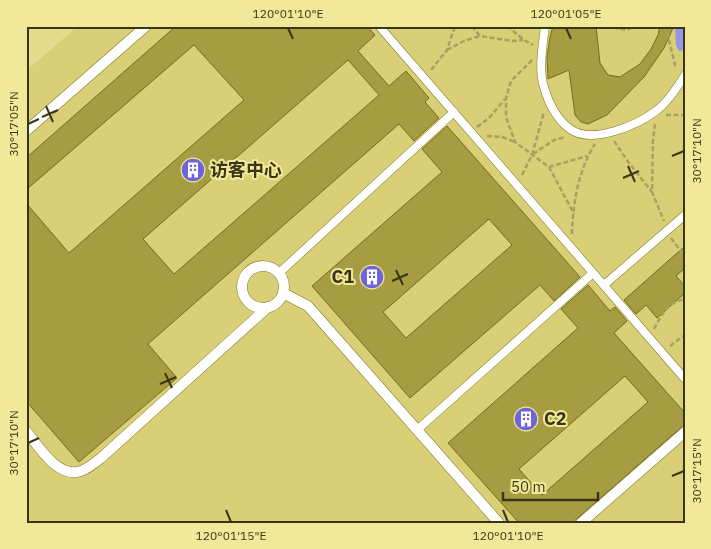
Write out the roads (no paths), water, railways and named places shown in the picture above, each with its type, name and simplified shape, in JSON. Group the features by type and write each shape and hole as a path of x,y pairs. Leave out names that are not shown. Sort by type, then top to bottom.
{"street":[{"path":"26,132 146,26"},
{"path":"379,26 685,379"},
{"path":"546,26 542,62 543,86 556,115 570,130 588,135 605,134 634,124 657,112 685,75"},
{"path":"279,274 454,112"},
{"path":"604,285 685,216"},
{"path":"26,431 54,463 64,470 77,472 88,467 101,458 268,307 280,299 284,286 279,274 274,269 261,266 249,271 243,283 244,296 254,306 268,307"},
{"path":"417,430 593,273"},
{"path":"283,293 308,306 498,523"},
{"path":"580,523 685,432"}],"water":[{"path":"675,26 685,26 684,50 679,51 676,45"}],"place":[{"name":"访客中心","path":"193,170"},
{"name":"C1","path":"372,277"},
{"name":"C2","path":"526,419"}]}
